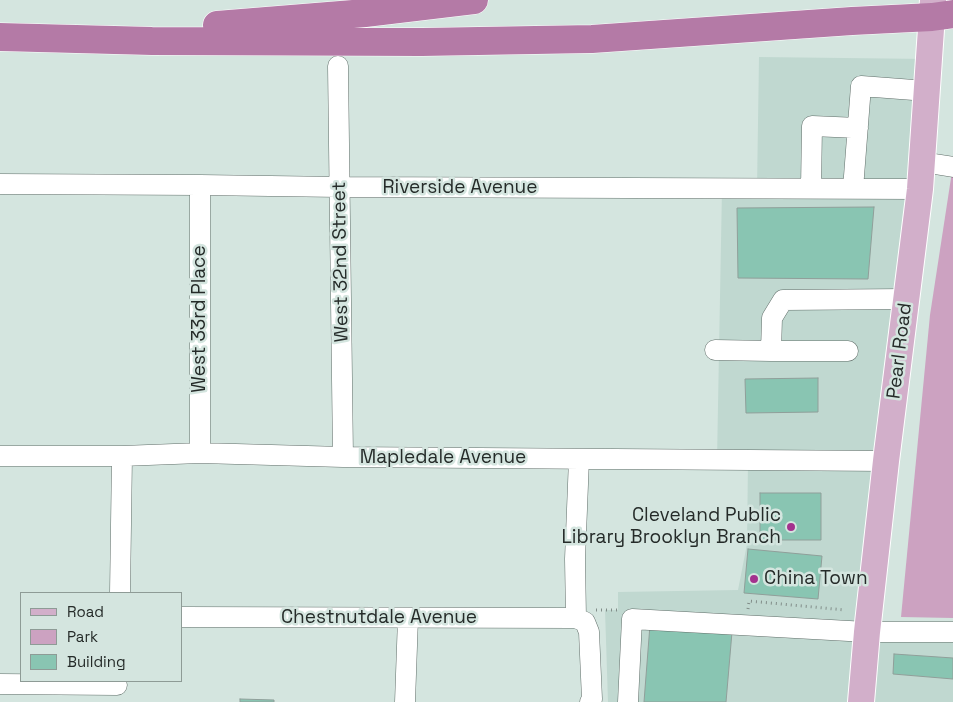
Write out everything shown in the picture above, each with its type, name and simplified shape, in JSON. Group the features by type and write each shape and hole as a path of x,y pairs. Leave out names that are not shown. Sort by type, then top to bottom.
{"highway":[{"path":"38,38 306,18 474,0"},
{"path":"0,38 422,42 592,39 852,20 939,10"}],"main road":[{"name":"Pearl Road","path":"861,702 886,461 920,189 927,91 939,10"}],"street":[{"name":"West 32nd Street","path":"338,66 343,458"},
{"path":"853,189 861,86 927,91"},
{"path":"811,188 812,126 858,128"},
{"path":"922,162 953,167"},
{"name":"Riverside Avenue","path":"0,184 920,189"},
{"name":"West 33rd Place","path":"200,185 200,453"},
{"path":"771,351 772,318 783,300 906,299"},
{"path":"714,350 848,352"},
{"name":"Mapledale Avenue","path":"0,456 122,456 200,453 343,458 886,461"},
{"path":"120,592 122,456"},
{"path":"579,459 575,559 576,618 585,622 589,632 592,699 590,702"},
{"name":"Chestnutdale Avenue","path":"182,617 576,618"},
{"path":"405,702 408,618"},
{"path":"628,702 632,618 867,632 953,632"},
{"path":"0,684 117,689"}],"shaded area":[{"path":"759,57 929,59 867,631 953,632 953,702 608,702 605,610 618,610 618,592 738,590 747,544 748,460 717,460 722,188 757,188"}],"green space":[{"path":"953,165 953,618 901,617 930,315"}],"building":[{"path":"874,207 868,279 738,278 737,208"},
{"path":"818,378 818,412 746,413 745,379"},
{"name":"Cleveland Public Library Brooklyn Branch","path":"760,493 821,493 821,540 760,540"},
{"path":"748,549 822,556 818,599 744,593"},
{"path":"650,625 732,632 726,702 644,702"},
{"path":"894,654 953,658 953,679 893,674"},
{"path":"240,699 274,700 274,702 240,702"}],"place":[{"name":"Cleveland Public Library Brooklyn Branch","path":"791,527"},
{"name":"China Town","path":"754,579"}]}
